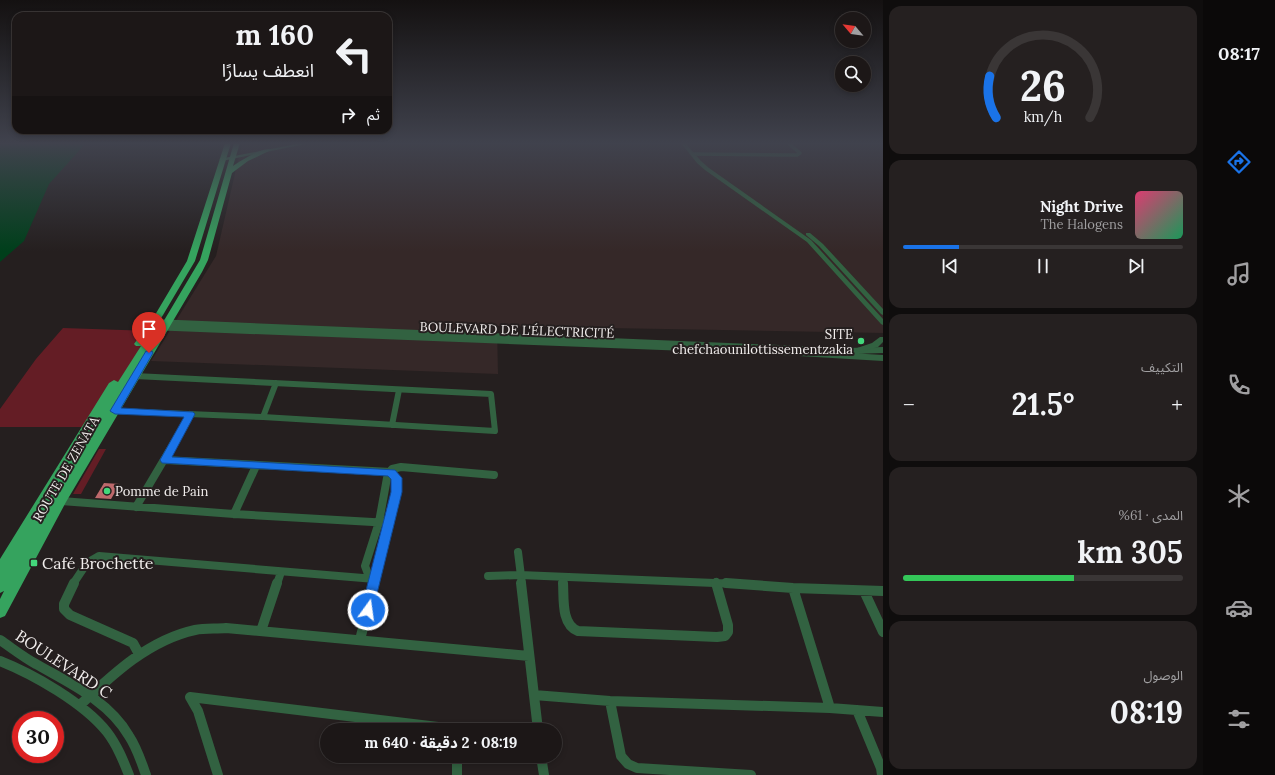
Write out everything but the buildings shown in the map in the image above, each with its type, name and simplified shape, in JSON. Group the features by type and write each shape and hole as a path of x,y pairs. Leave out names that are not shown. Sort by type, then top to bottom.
{"main road":[{"name":"ROUTE DE ZENATA","path":"0,570 74,448 182,295 200,260 222,179"},
{"name":"ROUTE DE ZENATA","path":"0,587 126,375 160,325 195,279 204,260 227,179"},
{"name":"ROUTE DE ZENATA","path":"0,612 62,501 135,376 160,325"},
{"name":"ROUTE DE ZENATA","path":"0,599 160,325"}],"street":[{"path":"721,179 809,241 883,322"},
{"path":"727,179 813,238 883,313"},
{"name":"BOULEVARD DE L'ÉLECTRICITÉ","path":"160,325 883,350"},
{"name":"BOULEVARD DE L'ÉLECTRICITÉ","path":"160,325 765,351 883,358"},
{"path":"860,350 875,346 883,339"},
{"path":"115,411 263,417 495,431 491,394 135,376"},
{"path":"263,417 276,383"},
{"path":"392,425 399,390"},
{"path":"136,507 166,460 190,414"},
{"path":"166,460 391,472 396,478 397,485 390,523 360,640"},
{"path":"234,514 256,466"},
{"path":"375,579 368,574 365,566 379,522 387,478 394,468 400,466 494,475"},
{"path":"62,501 234,514 390,523"},
{"path":"518,552 537,723"},
{"path":"139,654 133,643 70,615 64,609 64,604 84,564 89,559 99,556 375,579"},
{"path":"261,631 281,572"},
{"path":"488,576 520,575 716,582 793,588 883,591"},
{"path":"562,577 567,622 569,627 574,630 580,632 717,637 725,636 728,632 728,625 716,582"},
{"path":"793,588 830,708"},
{"path":"864,591 883,632"},
{"path":"80,705 139,654 171,637 197,630 226,628 529,656"},
{"name":"BOULEVARD C","path":"0,640 34,663 91,695 105,706 120,722 134,742 143,762 146,775"},
{"name":"BOULEVARD C","path":"0,661 13,666 80,705 98,721 114,740 125,761 129,775"},
{"path":"534,696 610,701 830,708 883,712"},
{"path":"218,775 198,711 190,697 405,723"},
{"path":"610,701 621,756 624,762 630,766 637,768 751,775"},
{"path":"857,710 881,768 882,775"},
{"path":"456,763 456,775"},
{"path":"543,763 544,775"}],"shaded area":[{"path":"0,179 53,179 49,184 24,241 0,262"},
{"path":"234,179 883,179 883,333 497,326 498,374 151,361 216,256"},
{"path":"63,328 152,331 89,427 0,427 0,409 36,359"},
{"path":"99,449 106,449 81,494 73,494"}],"place":[{"name":"SITE chefchaounilottissementzakia","path":"861,341"},
{"name":"Pomme de Pain","path":"107,491"},
{"name":"Café Brochette","path":"34,563"}],"route":[{"path":"149,353 115,411 190,414 166,460 391,472 396,478 396,492 390,523 368,610"}]}
